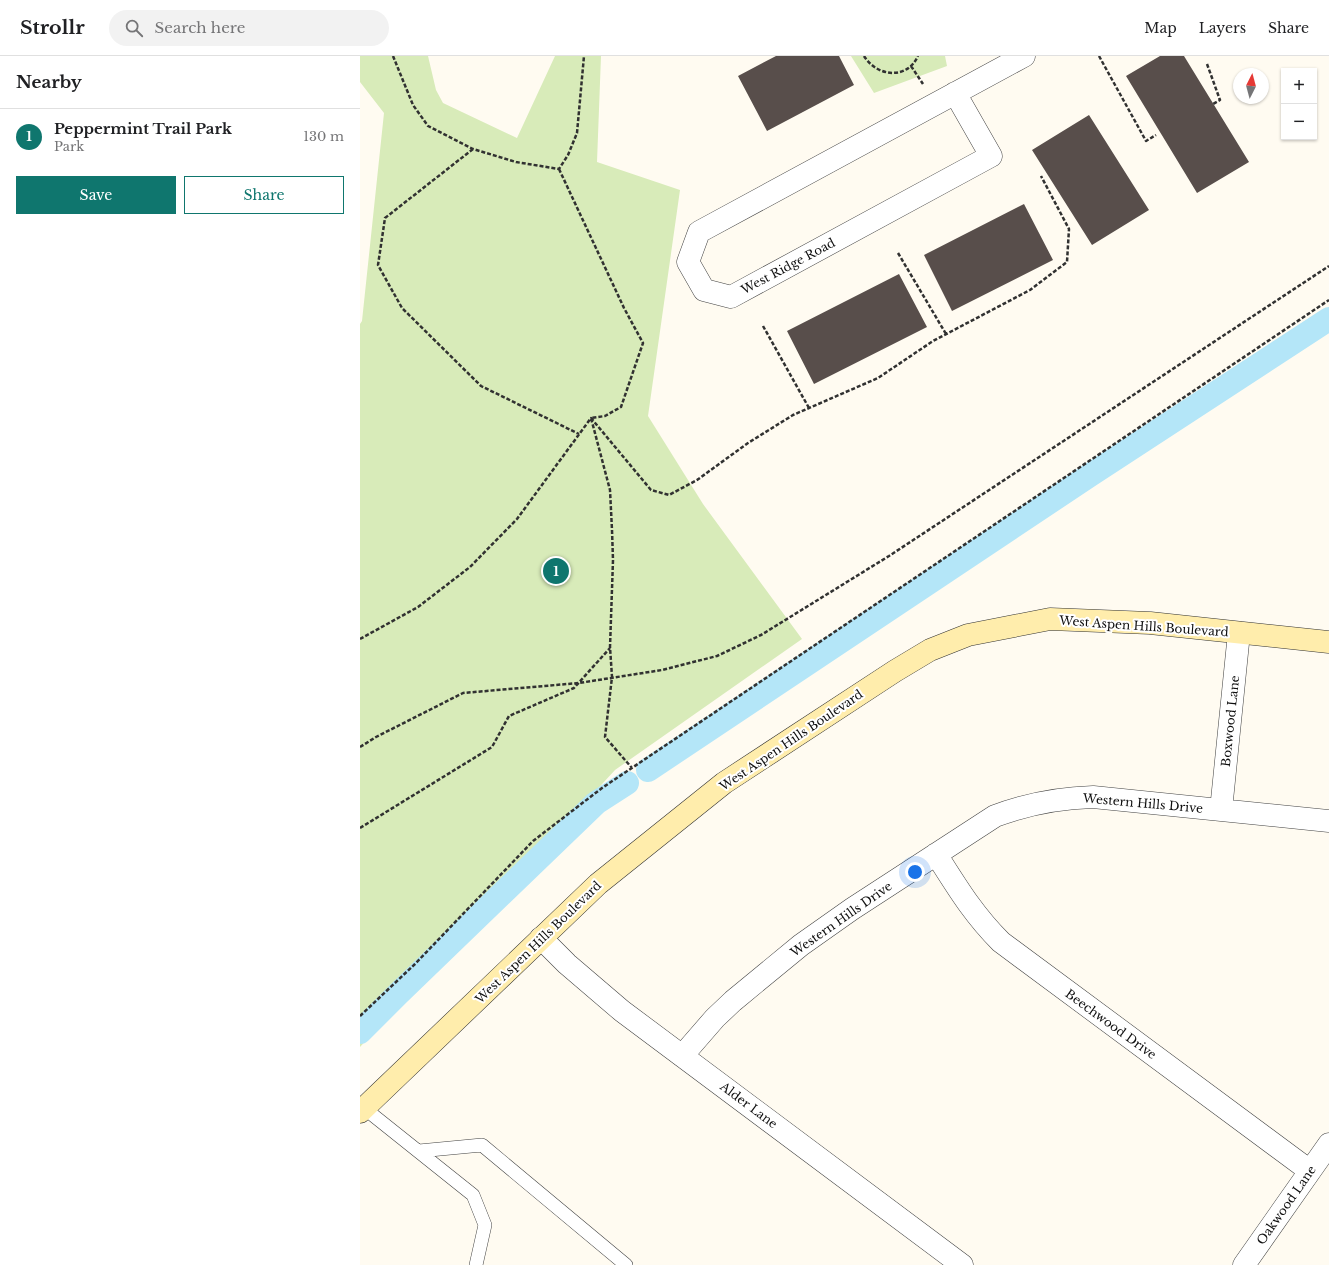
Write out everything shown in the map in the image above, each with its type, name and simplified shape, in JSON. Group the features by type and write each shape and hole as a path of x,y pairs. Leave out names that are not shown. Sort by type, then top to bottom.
{"street":[{"name":"West Ridge Road","path":"955,93 991,156 731,297 704,290 688,262 699,232 955,93 1024,56"},
{"name":"West Aspen Hills Boulevard","path":"362,1110 598,884 724,784 895,671 930,650 968,635 1050,619 1150,624 1329,642"},
{"name":"Boxwood Lane","path":"1221,810 1239,633"},
{"name":"Western Hills Drive","path":"682,1056 715,1018 733,1001 795,950 852,909 936,854 995,816 1013,809 1050,800 1093,798 1329,821"},
{"name":"Beechwood Drive","path":"936,854 974,913 1001,942 1310,1171"},
{"name":"Alder Lane","path":"541,938 594,989 622,1011 962,1265"},
{"name":"Oakwood Lane","path":"1244,1265 1329,1144"}],"lane":[{"path":"362,1110 418,1151 473,1195 485,1225 476,1265"},
{"path":"418,1151 482,1145 626,1265"}],"path":[{"path":"393,56 412,105 428,126 474,149 516,162 559,169"},
{"path":"559,169 568,155 577,133 584,56"},
{"path":"864,56 875,68 884,72 894,73 903,71 911,66 918,56"},
{"path":"1098,56 1146,140 1156,135"},
{"path":"1207,64 1220,100 1213,104"},
{"path":"911,66 925,88"},
{"path":"474,149 385,218 378,265 402,308 481,386 579,434"},
{"path":"360,638 418,607 470,567 517,519 591,418 605,416 621,407 643,343 624,308 559,169"},
{"path":"591,418 651,490 669,495 697,480 748,443 787,419 878,378 933,341 1030,290 1068,262 1069,229 1041,176"},
{"path":"898,253 946,334"},
{"path":"360,747 376,737 463,693 579,683 662,670 717,656 761,635 888,556 1329,266"},
{"path":"360,1016 415,964 533,841 602,788 1329,300"},
{"path":"763,326 809,408"},
{"path":"591,418 610,490 613,560 610,647 612,677 605,737 632,768"},
{"path":"360,828 492,747 509,716 574,688 610,647"}],"green space":[{"path":"360,56 428,56 436,90 443,103 517,138 555,56 601,56 597,162 680,190 648,416 703,504 802,639 615,770 360,1047 360,324 362,321 384,113 360,82"},
{"path":"851,56 945,56 947,66 874,93"}],"building":[{"path":"776,56 839,56 854,85 767,131 738,76"},
{"path":"1160,56 1184,56 1249,162 1197,193 1126,76"},
{"path":"1089,115 1149,210 1092,245 1032,150"},
{"path":"1024,204 1053,260 952,311 924,255"},
{"path":"899,274 927,327 814,384 787,331"}],"waterway":[{"path":"648,770 1090,475 1329,319"},
{"path":"360,1032 596,803 627,783"}],"place":[{"name":"Peppermint Trail Park","path":"556,571"}]}
